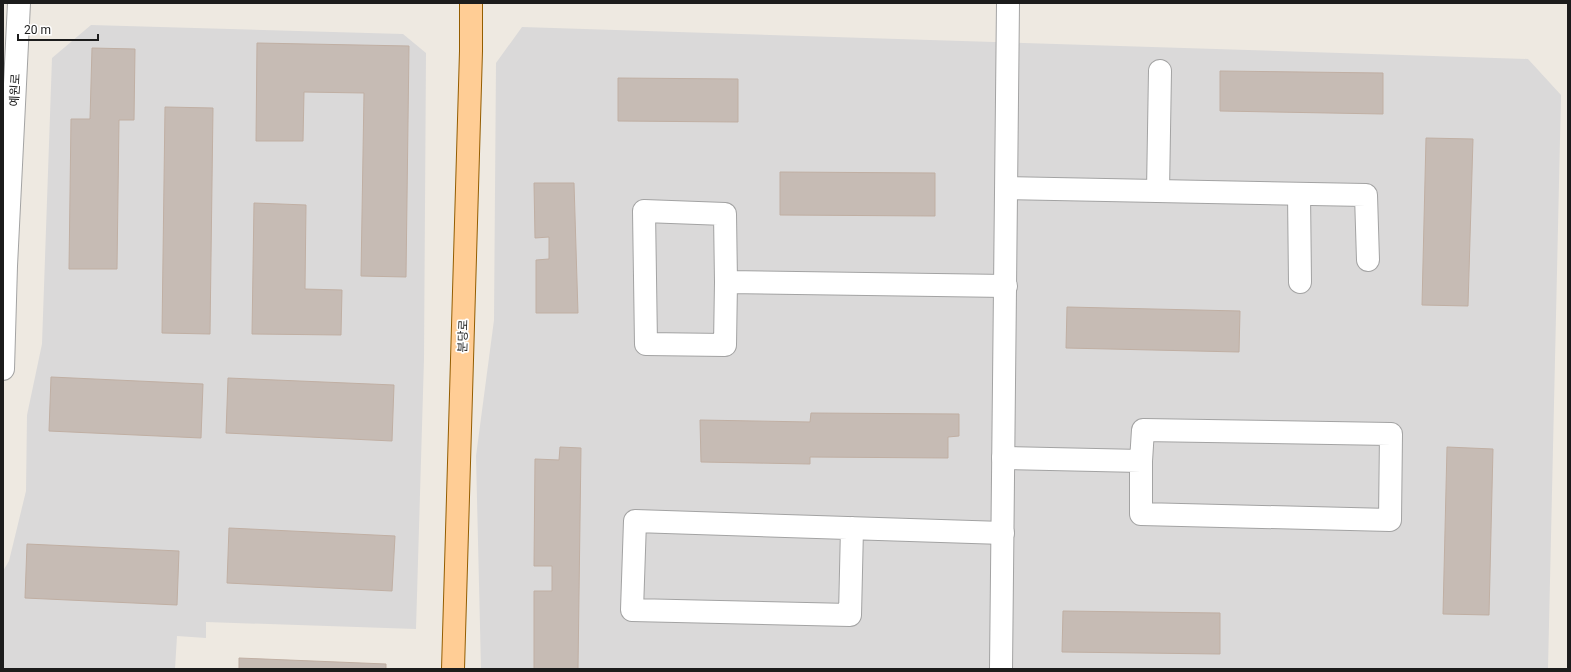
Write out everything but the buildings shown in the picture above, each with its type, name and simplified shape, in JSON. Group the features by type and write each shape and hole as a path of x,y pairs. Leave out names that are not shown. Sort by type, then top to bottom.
{"main road":[{"name":"분당로","path":"453,669 471,51 471,3"}],"street":[{"name":"예원로","path":"3,369 4,266 19,3"},
{"path":"1001,669 1008,3"},
{"path":"1158,191 1160,71"},
{"path":"1007,188 1366,195 1368,260"},
{"path":"1299,194 1300,282"},
{"path":"644,211 725,214 726,282 725,345 646,344 644,211"},
{"path":"726,282 1006,286"},
{"path":"1143,430 1391,434 1390,520 1141,514 1141,461 1143,430"},
{"path":"1003,458 1141,461"},
{"path":"852,528 850,614 632,610 635,521 852,528 1003,533"}],"shaded area":[{"path":"91,25 403,34 426,53 424,359 416,629 206,622 206,638 177,636 175,669 3,669 3,571 9,561 26,491 27,415 42,344 52,58"},
{"path":"522,27 1528,59 1561,95 1548,669 481,669 476,456 494,320 496,63"}]}
